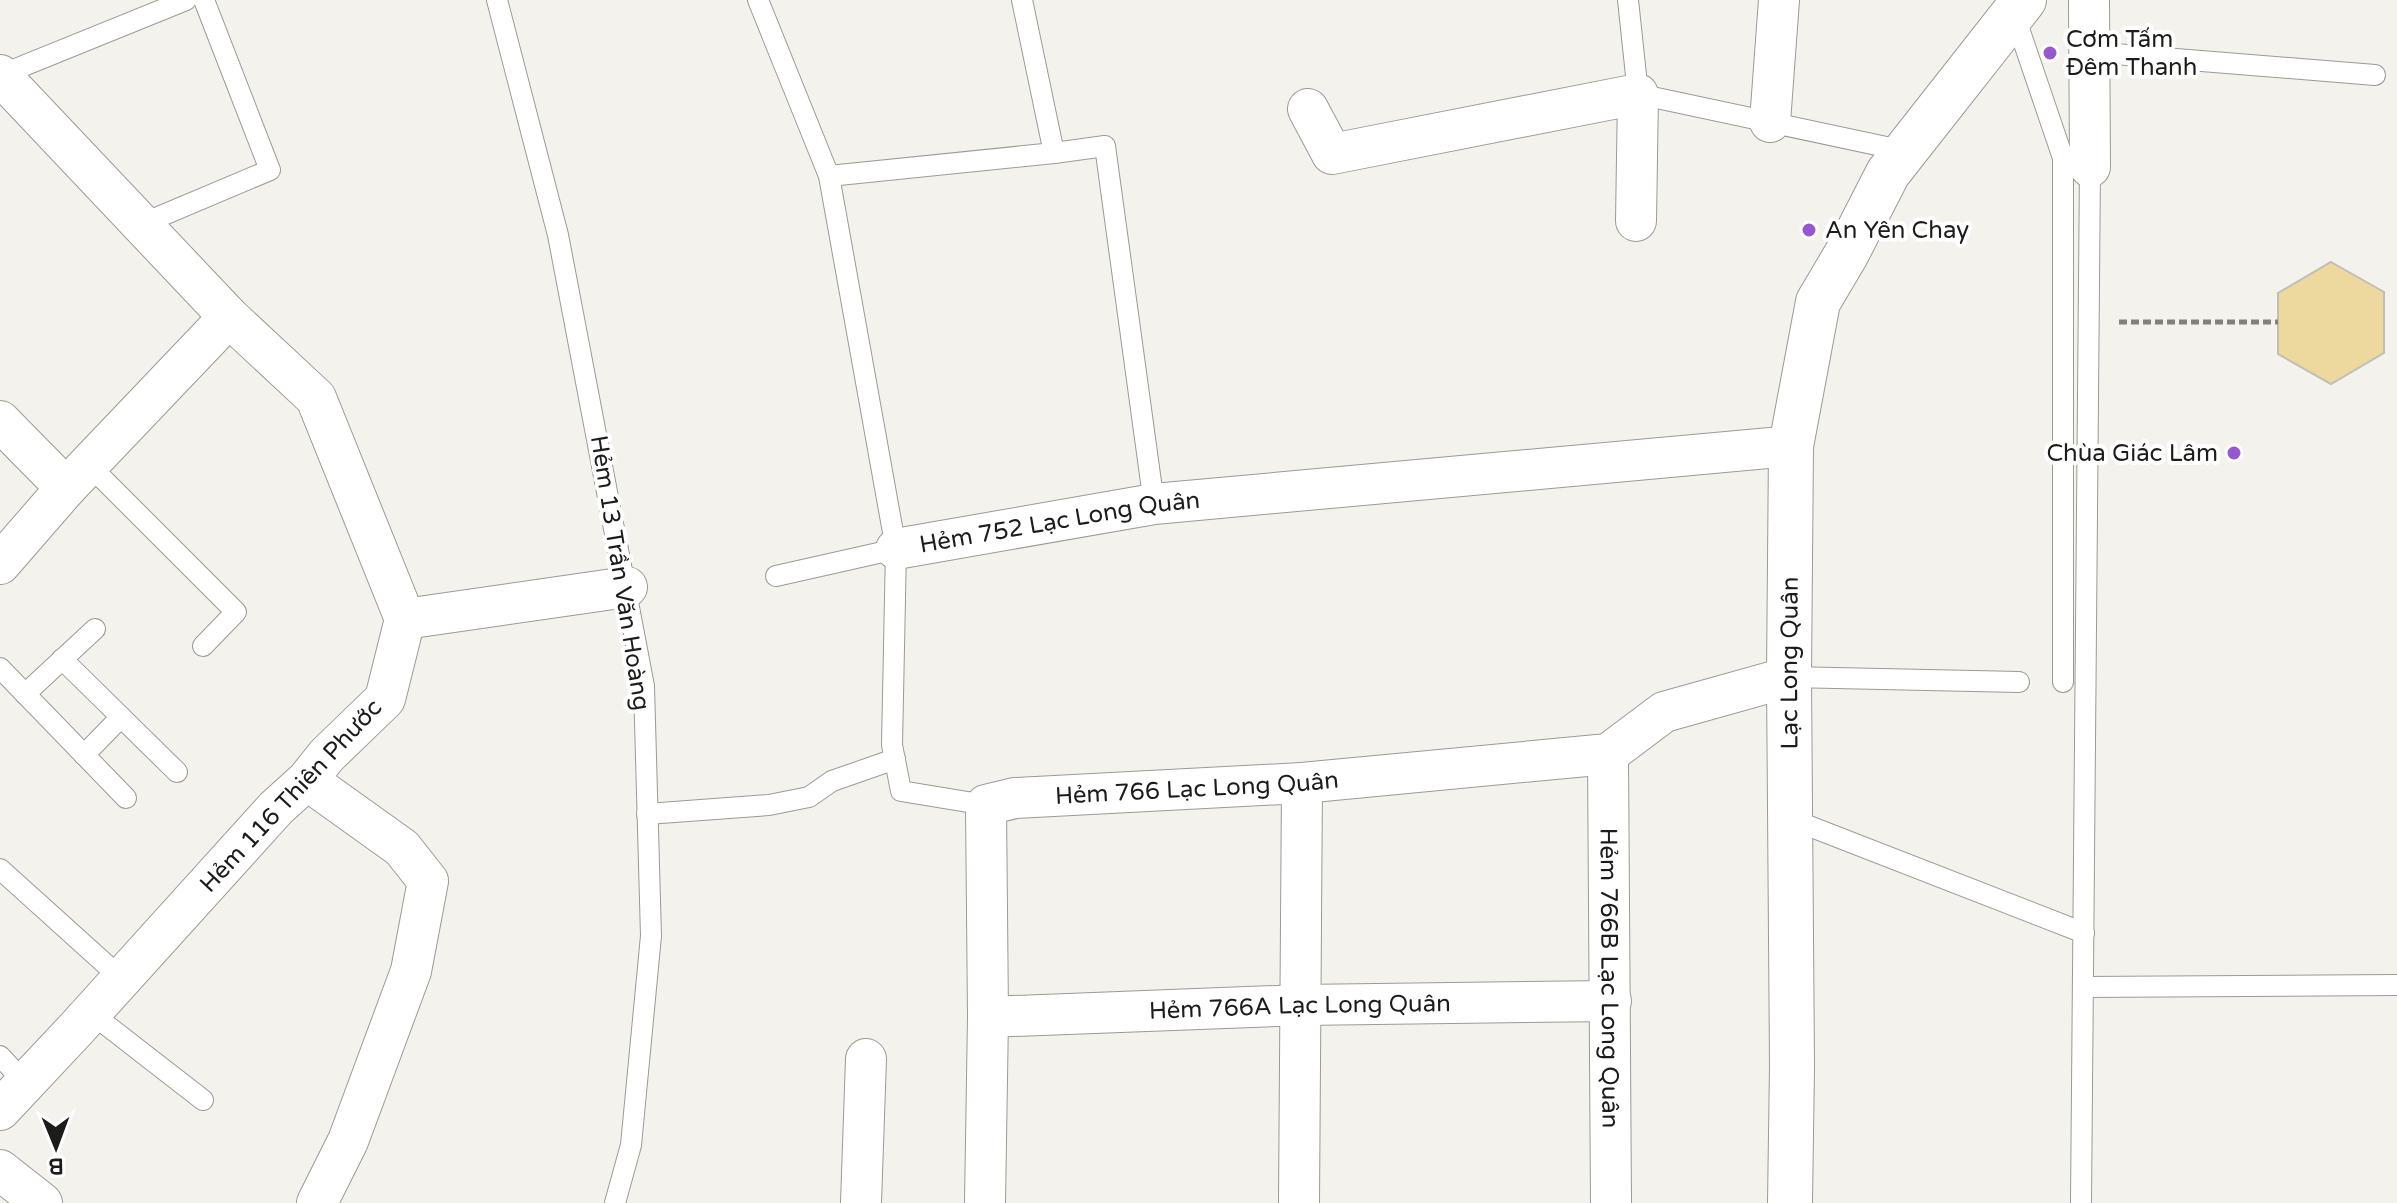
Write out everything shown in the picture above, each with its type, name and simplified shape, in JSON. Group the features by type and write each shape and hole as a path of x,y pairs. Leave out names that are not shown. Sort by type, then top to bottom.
{"main road":[{"name":"Lạc Long Quân","path":"1790,1203 1791,446 1818,302 1888,173 2019,6"}],"street":[{"path":"1770,122 1779,0"},
{"path":"2089,0 2090,167"},
{"path":"0,75 229,317 316,398 405,619 627,587"},
{"path":"1308,109 1332,154 1638,94 1636,221"},
{"path":"0,564 77,476 229,317"},
{"path":"0,421 77,476"},
{"name":"Hẻm 752 Lạc Long Quân","path":"896,549 1154,504 1791,446"},
{"name":"Hẻm 116 Thiên Phước","path":"8,1083 91,1013 276,808 385,699 405,619"},
{"path":"1608,754 1664,712 1789,677"},
{"name":"Hẻm 766 Lạc Long Quân","path":"986,805 1015,798 1302,783 1608,754"},
{"name":"Hẻm 766B Lạc Long Quân","path":"1608,754 1611,1203"},
{"path":"307,780 402,848 428,881 411,971 348,1141 317,1203"},
{"path":"1299,1203 1302,783"},
{"path":"985,1203 988,1017 986,805"},
{"name":"Hẻm 766A Lạc Long Quân","path":"988,1017 1301,1005 1611,1001"},
{"path":"861,1203 866,1059"},
{"path":"0,1170 42,1203"}],"lane":[{"path":"0,75 186,0"},
{"path":"142,224 270,170 204,0"},
{"name":"Hẻm 13 Trần Văn Hoàng","path":"497,0 558,235 644,686 651,936 631,1145 615,1203"},
{"name":"Hẻm 752 Lạc Long Quân","path":"758,0 829,176 896,549"},
{"path":"1022,0 1054,153"},
{"path":"1628,0 1638,94 1906,151"},
{"path":"2019,6 2063,158 2063,682"},
{"path":"2090,52 2375,75"},
{"path":"829,176 1105,146 1154,504"},
{"path":"2081,1203 2090,167"},
{"path":"77,476 236,612 203,646"},
{"path":"776,576 896,549 892,745 901,791 986,805"},
{"path":"25,694 95,629"},
{"path":"62,659 177,772"},
{"path":"0,668 126,798"},
{"path":"1789,677 2019,682"},
{"path":"84,755 121,717"},
{"path":"647,814 769,805 809,797 832,781 895,759"},
{"path":"1791,819 2084,933"},
{"path":"0,869 122,979"},
{"path":"2083,987 2397,985"},
{"path":"91,1013 203,1100"}],"path":[{"path":"2090,322 2278,322"}],"building":[{"path":"2331,262 2384,292 2384,353 2331,384 2278,354 2278,293"}],"place":[{"name":"Cơm Tấm Đêm Thanh","path":"2050,53"},
{"name":"An Yên Chay","path":"1809,230"},
{"name":"Chùa Giác Lâm","path":"2234,453"}]}
